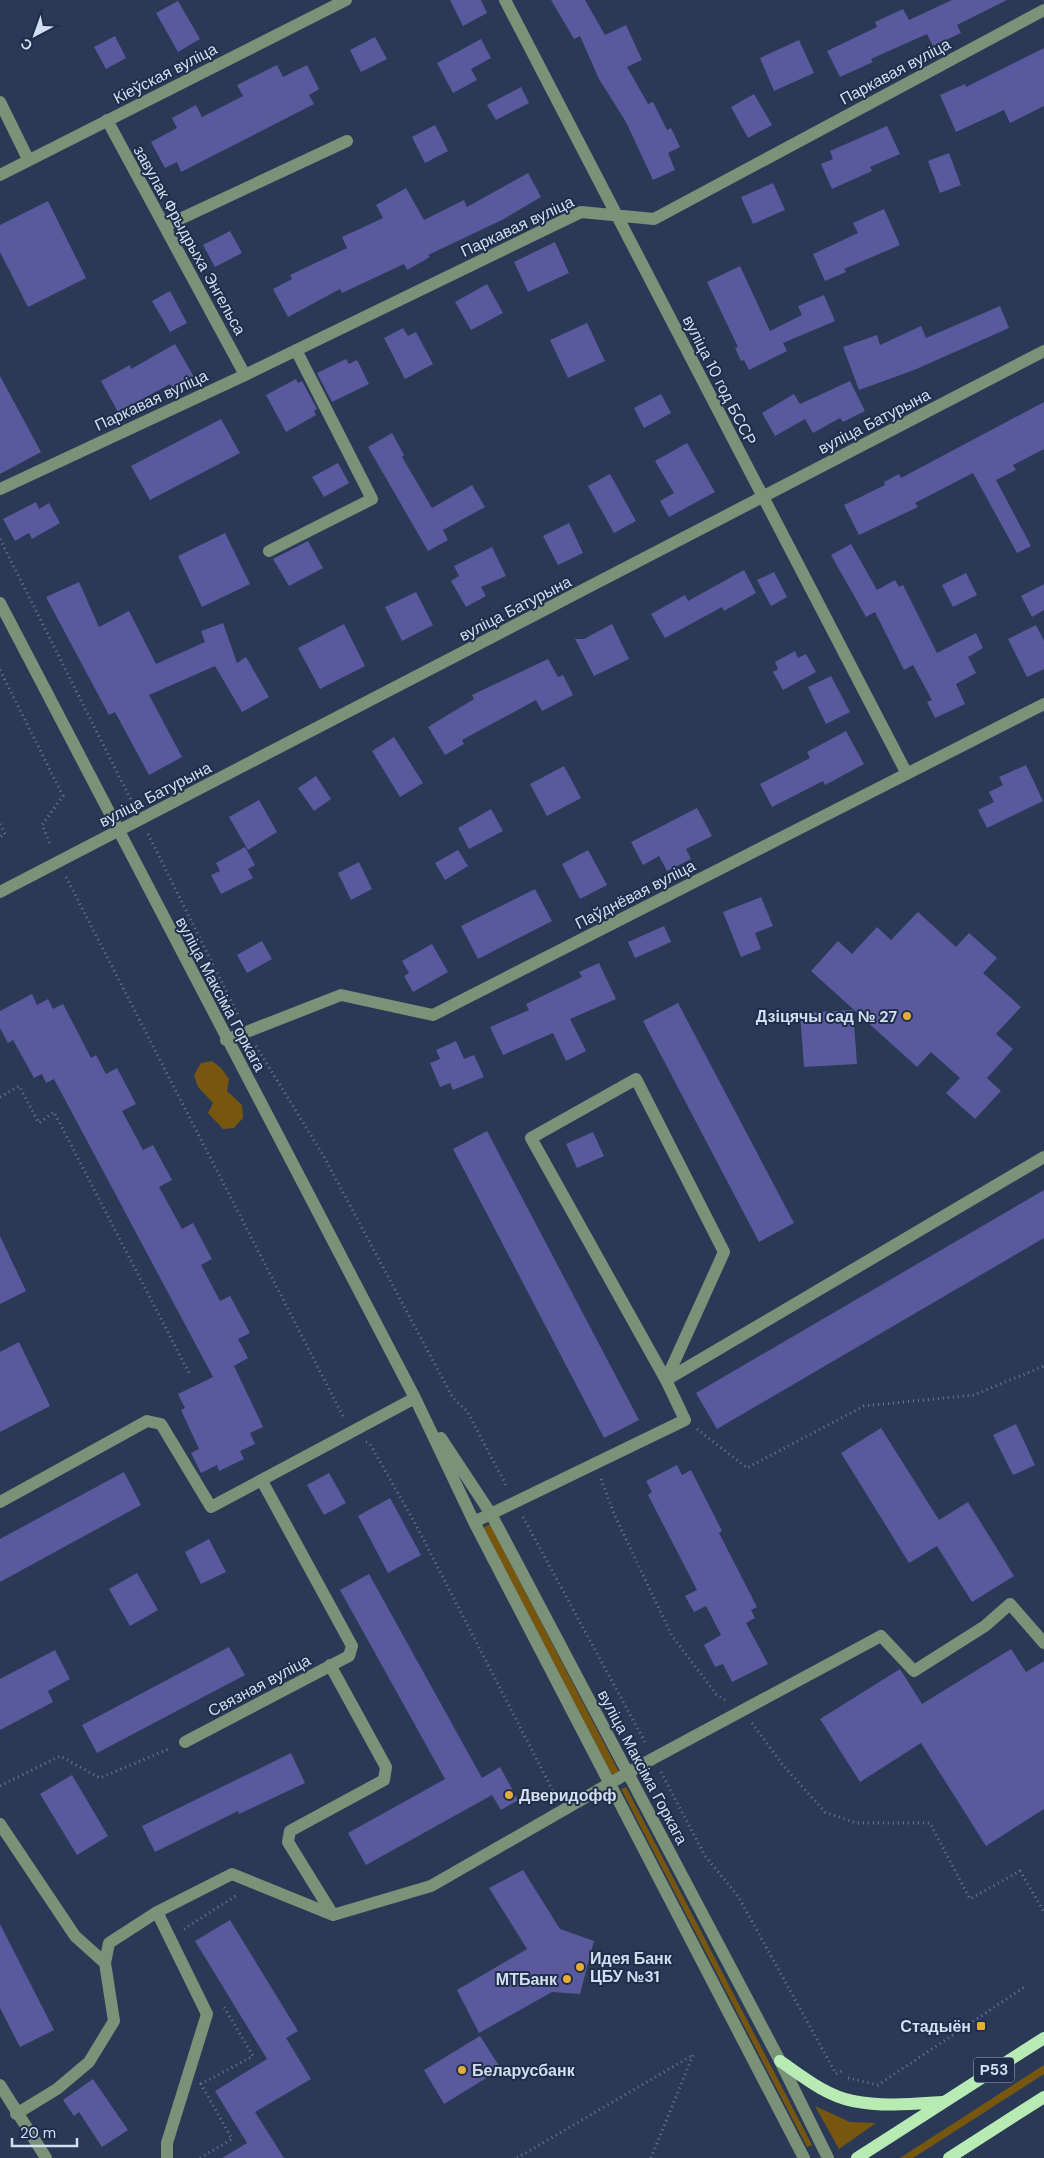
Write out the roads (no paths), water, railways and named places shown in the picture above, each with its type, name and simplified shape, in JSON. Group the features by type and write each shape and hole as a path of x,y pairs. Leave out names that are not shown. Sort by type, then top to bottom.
{"main road":[{"name":"Р53","path":"857,2158 1044,2038"},
{"path":"780,2061 814,2085 853,2101 900,2104 944,2102"},
{"path":"949,2158 1044,2097"}],"street":[{"name":"Кіеўская вуліца","path":"0,175 28,159 346,0"},
{"name":"вуліца 10 год БССР","path":"504,0 907,774"},
{"name":"Паркавая вуліца","path":"0,489 296,350 581,212 654,219 1044,10"},
{"path":"0,102 28,159"},
{"name":"завулак Фрыдрыха Энгельса","path":"107,120 245,374"},
{"path":"165,226 347,141"},
{"path":"269,551 372,498 296,350"},
{"name":"вуліца Батурына","path":"0,892 1044,351"},
{"name":"вуліца Максіма Горкага","path":"0,603 226,1040 415,1398 474,1522 804,2158"},
{"name":"Паўднёвая вуліца","path":"226,1040 341,995 433,1015 1044,704"},
{"path":"474,1522 685,1420 666,1380 531,1138 636,1079 724,1252 666,1380"},
{"path":"666,1380 1044,1158"},
{"path":"0,1502 147,1421 162,1424 211,1507 352,1434 415,1398"},
{"name":"вуліца Максіма Горкага","path":"415,1398 491,1514 780,2061 828,2158"},
{"name":"Связная вуліца","path":"185,1742 349,1656 352,1646 262,1481"},
{"path":"16,2114 58,2089 89,2062 114,2021 105,1963 109,1943 156,1912 232,1874 333,1915 430,1886 654,1758 881,1636 914,1671 985,1626 1010,1604 1044,1642"},
{"path":"330,1665 386,1767 384,1780 290,1831 288,1842 333,1915"},
{"path":"0,1824 76,1936 105,1963"},
{"path":"156,1912 207,2014 167,2143 167,2158"},
{"path":"0,2085 16,2114 46,2158"}],"place":[{"name":"Дзіцячы сад № 27","path":"907,1016"},
{"name":"Дверидофф","path":"509,1795"},
{"name":"Идея Банк ЦБУ №31","path":"580,1967"},
{"name":"МТБанк","path":"567,1979"},
{"name":"Стадыён","path":"981,2026"},
{"name":"Беларусбанк","path":"462,2070"}]}
